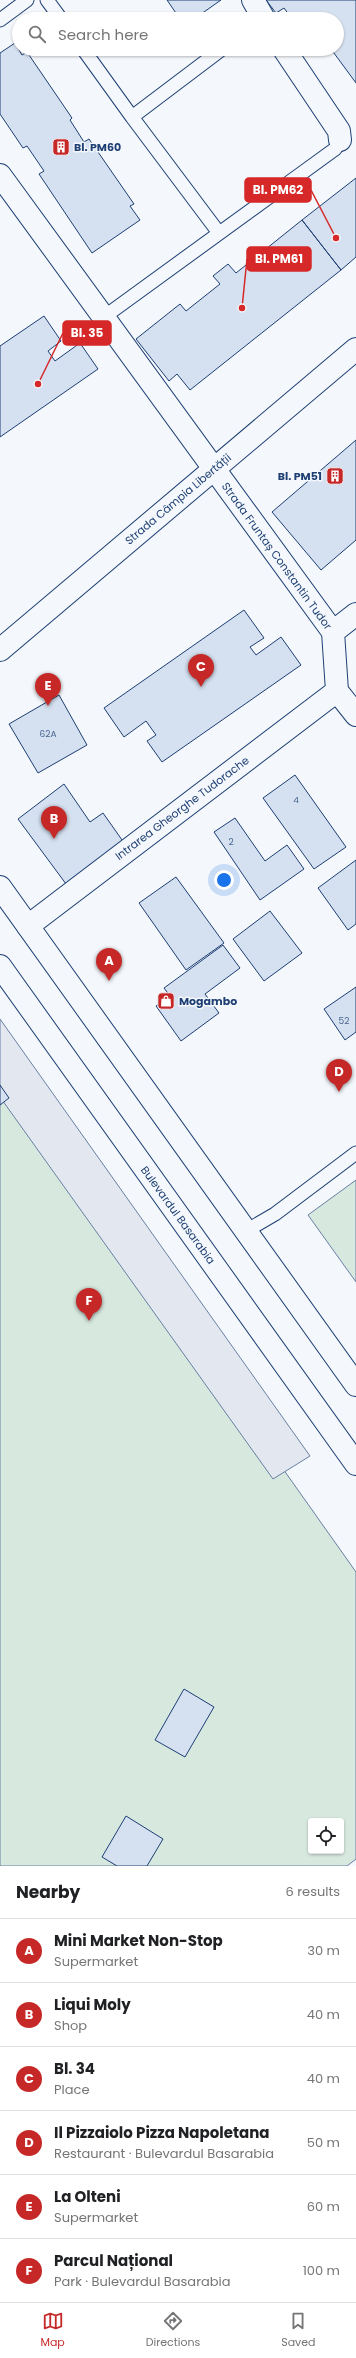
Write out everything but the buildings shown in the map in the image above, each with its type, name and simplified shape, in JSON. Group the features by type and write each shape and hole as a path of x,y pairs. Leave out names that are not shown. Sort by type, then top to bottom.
{"street":[{"path":"289,56 339,131 340,140"},
{"name":"Strada Fruntaș Constantin Tudor","path":"0,175 333,632 337,691"},
{"name":"Strada Câmpia Libertății","path":"0,650 356,349"},
{"path":"333,632 356,614"},
{"path":"337,691 356,715"},
{"name":"Intrarea Gheorghe Tudorache","path":"28,926 337,691"},
{"path":"0,887 356,1385"},
{"name":"Bulevardul Basarabia","path":"0,966 356,1464"}],"lane":[{"path":"0,20 27,0"},
{"path":"47,0 56,12"},
{"path":"88,56 219,233"},
{"path":"132,117 213,56"},
{"path":"104,317 335,149 340,140"},
{"path":"246,1231 275,1214 356,1153"}],"shaded area":[{"path":"0,1019 310,1456 273,1479 0,1097"},
{"path":"0,1069 356,1572 356,1859 347,1866 0,1866"},
{"path":"356,1180 356,1282 308,1215"}],"place":[{"name":"Bl. PM60","path":"61,147"},
{"name":"Bl. PM62","path":"336,238"},
{"name":"Bl. PM61","path":"242,308"},
{"name":"Bl. 35","path":"38,384"},
{"name":"Bl. PM51","path":"335,476"},
{"name":"Bl. 34","path":"201,687"},
{"name":"La Olteni","path":"48,706"},
{"name":"Liqui Moly","path":"54,839"},
{"name":"Mini Market Non-Stop","path":"109,981"},
{"name":"Mogambo","path":"166,1001"},
{"name":"Il Pizzaiolo Pizza Napoletana","path":"339,1092"},
{"name":"Parcul Național","path":"89,1321"}]}
